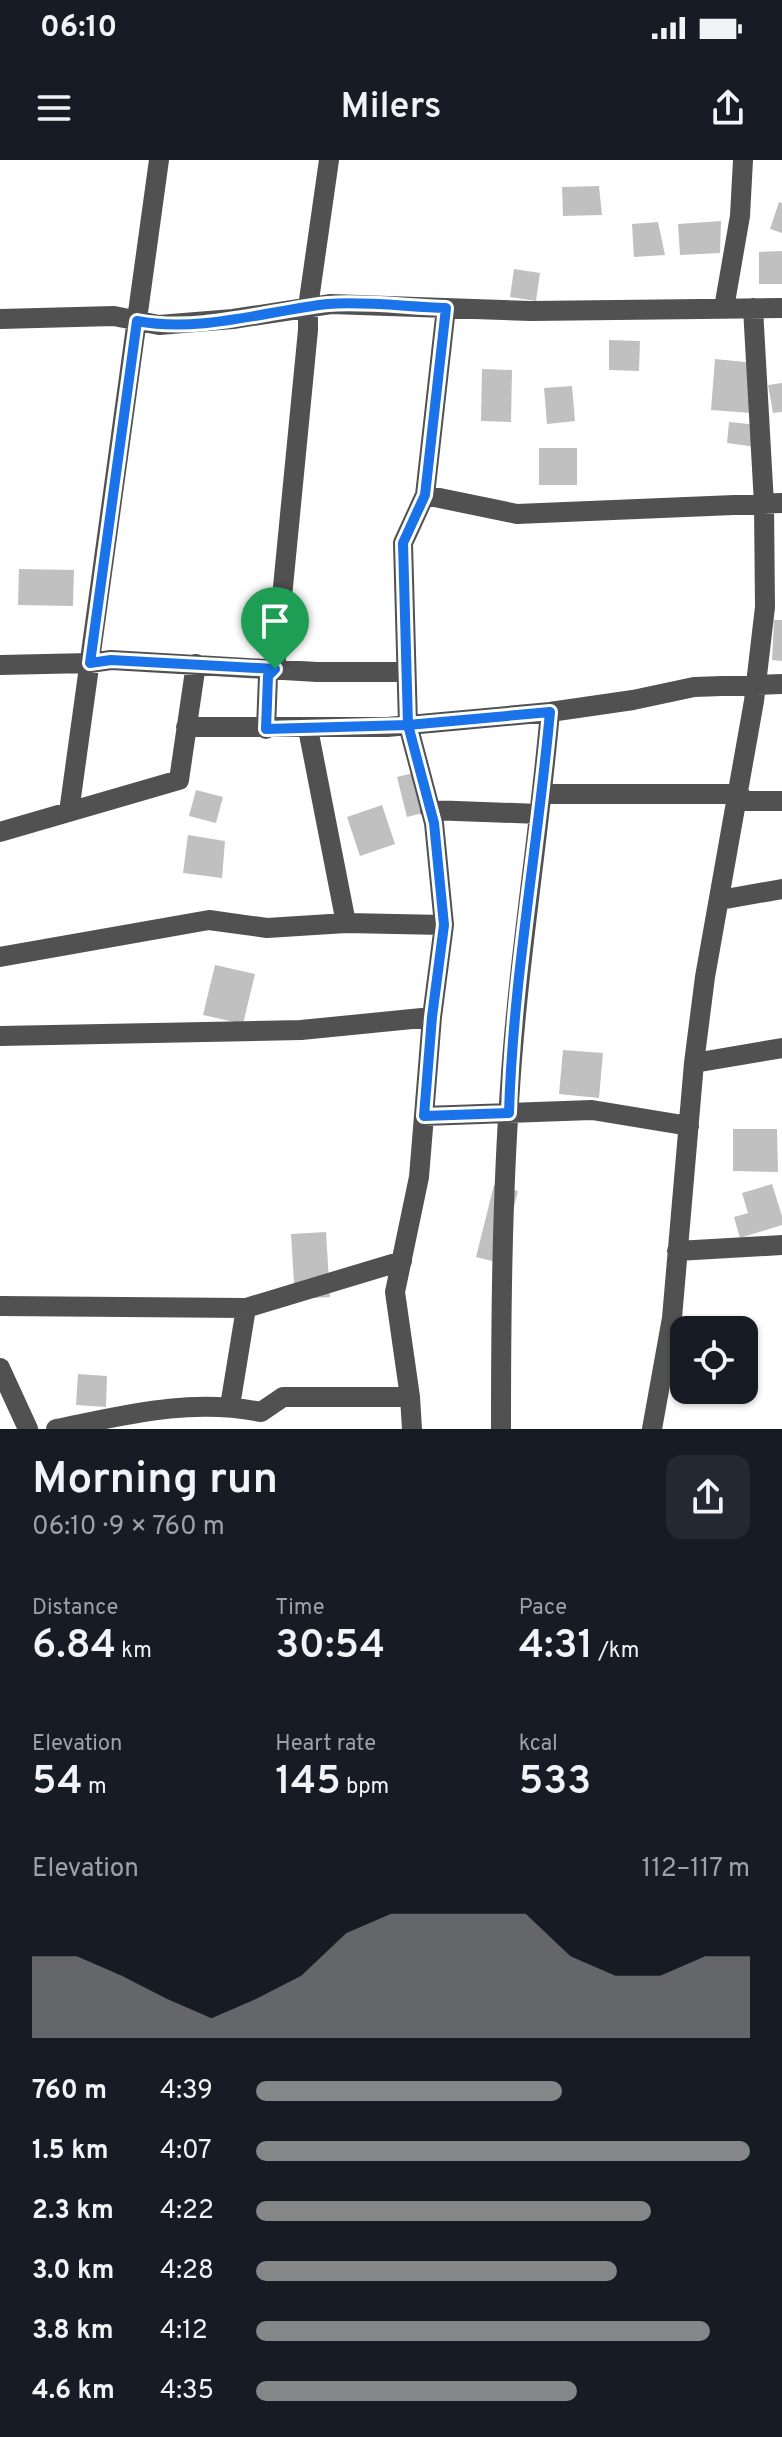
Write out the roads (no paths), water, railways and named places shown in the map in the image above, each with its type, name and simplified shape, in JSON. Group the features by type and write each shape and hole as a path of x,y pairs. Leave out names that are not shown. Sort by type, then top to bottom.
{"street":[{"path":"69,812 159,160"},
{"path":"266,729 268,676 275,669 308,307 329,160"},
{"path":"724,308 740,216 743,160"},
{"path":"0,319 114,316 159,325 233,319 331,304 531,311 782,308"},
{"path":"412,1429 395,1292 419,1177 432,1017 444,925 430,810 408,725 403,543 425,495 446,308"},
{"path":"652,1429 672,1318 694,1063 705,977 739,794 765,607 773,504 753,308"},
{"path":"425,495 517,514 773,504"},
{"path":"0,665 111,660 406,672"},
{"path":"0,832 179,780 196,664"},
{"path":"186,727 308,729 408,725 550,712 694,687 782,684"},
{"path":"501,1429 501,1291 509,1113 528,894 550,712"},
{"path":"308,729 346,923"},
{"path":"739,794 745,801 782,801"},
{"path":"430,810 739,794"},
{"path":"720,900 782,889"},
{"path":"0,957 209,920 267,928 346,923 444,925"},
{"path":"0,1036 301,1030 432,1017"},
{"path":"694,1063 782,1048"},
{"path":"424,1116 592,1110 689,1126"},
{"path":"677,1251 782,1245"},
{"path":"0,1306 246,1308 402,1261"},
{"path":"230,1406 246,1308"},
{"path":"0,1368 28,1429"},
{"path":"56,1429 168,1407 230,1406 261,1412 283,1397 410,1397"}]}
